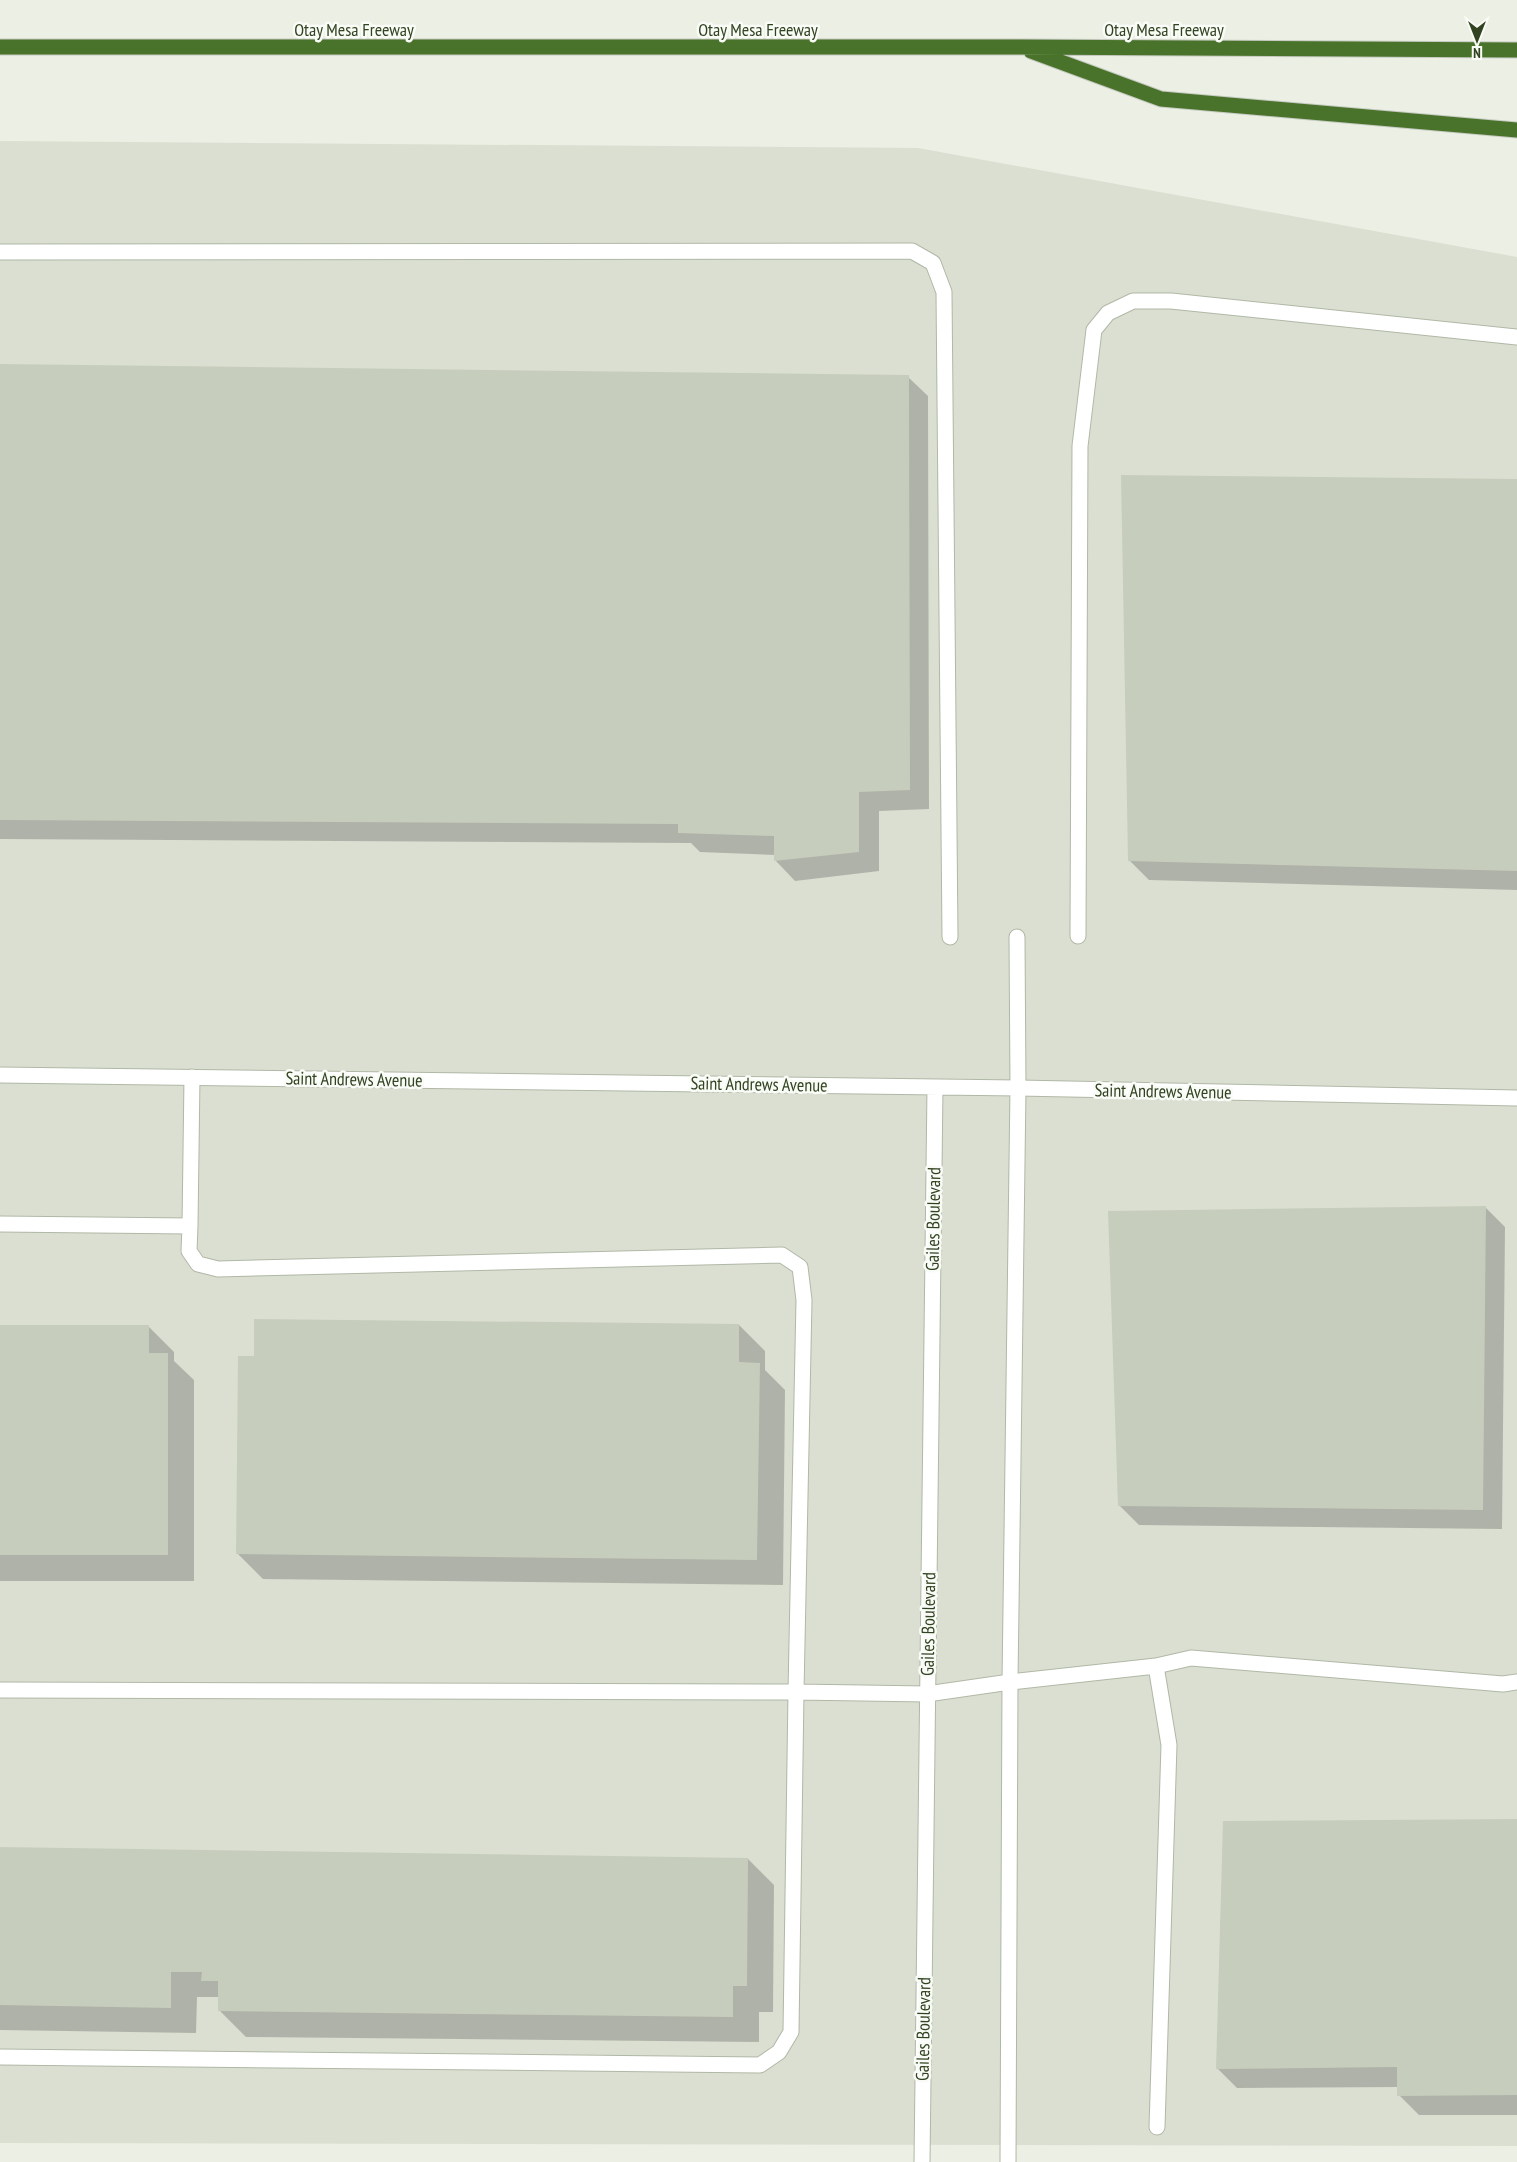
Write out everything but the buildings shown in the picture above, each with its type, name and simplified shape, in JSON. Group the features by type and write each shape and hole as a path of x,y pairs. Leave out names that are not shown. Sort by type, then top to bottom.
{"highway":[{"name":"Otay Mesa Freeway","path":"0,47 1021,47 1517,50"},
{"path":"1021,47 1161,99 1517,130"}],"street":[{"path":"0,252 912,251 934,263 944,292 950,936"},
{"path":"1078,936 1080,446 1094,330 1108,314 1134,301 1171,301 1517,337"},
{"path":"1008,2162 1010,1682 1018,1088 1017,936"},
{"name":"Saint Andrews Avenue","path":"0,1075 934,1086 1517,1098"},
{"path":"0,2057 760,2065 779,2052 791,2032 804,1300 800,1267 782,1255 218,1269 198,1264 190,1251 192,1078"},
{"name":"Gailes Boulevard","path":"922,2162 934,1086"},
{"path":"0,1224 190,1226"},
{"path":"0,1690 928,1694 1010,1682 1156,1666 1191,1658 1503,1684 1517,1682"},
{"path":"1156,1666 1170,1745 1157,2127"}],"shaded area":[{"path":"0,141 918,148 1517,257 1517,2146 0,2143"}]}
